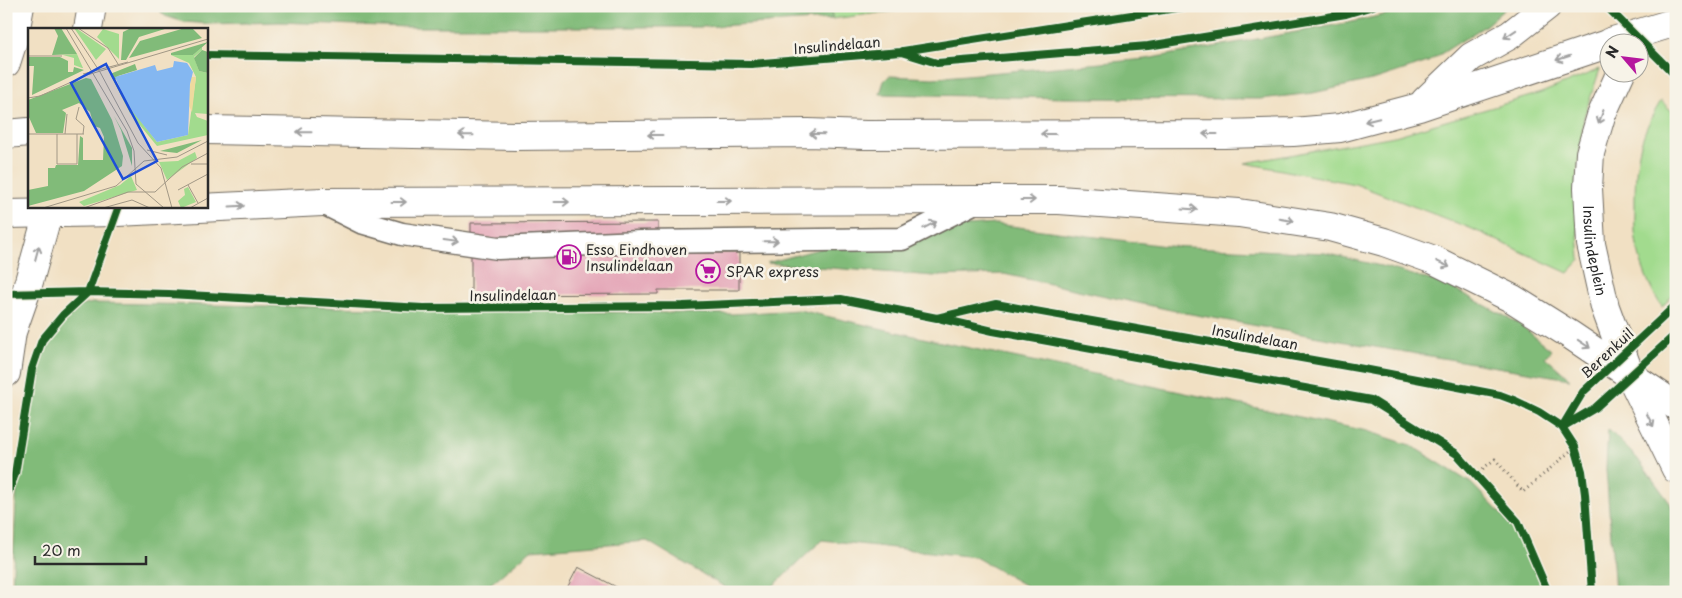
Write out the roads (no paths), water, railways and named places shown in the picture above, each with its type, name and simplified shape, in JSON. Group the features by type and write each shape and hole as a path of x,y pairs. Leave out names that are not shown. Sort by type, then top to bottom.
{"main road":[{"path":"6,63 14,38 20,6"},
{"path":"88,28 92,6"},
{"path":"1419,107 1471,57 1510,35 1547,6"},
{"path":"1640,32 1652,6"},
{"path":"1650,33 1676,22"},
{"path":"208,130 515,136 808,133 866,135 1225,134 1293,132 1340,128 1419,107 1600,46"},
{"name":"Insulindeplein","path":"1616,82 1601,116 1590,153 1588,188 1591,244 1605,307 1630,375 1676,469"},
{"path":"6,134 28,132"},
{"path":"208,205 322,202 1059,200 1239,213 1348,232 1384,242 1434,260 1513,299 1676,406"},
{"path":"6,214 49,210 117,208"},
{"path":"6,373 12,332 26,292 49,210"}],"lane":[{"path":"322,202 361,222 402,234 498,248 640,242 902,239 980,200"}],"place":[{"name":"Esso Eindhoven Insulindelaan","path":"569,257"},
{"name":"SPAR express","path":"708,271"}]}
